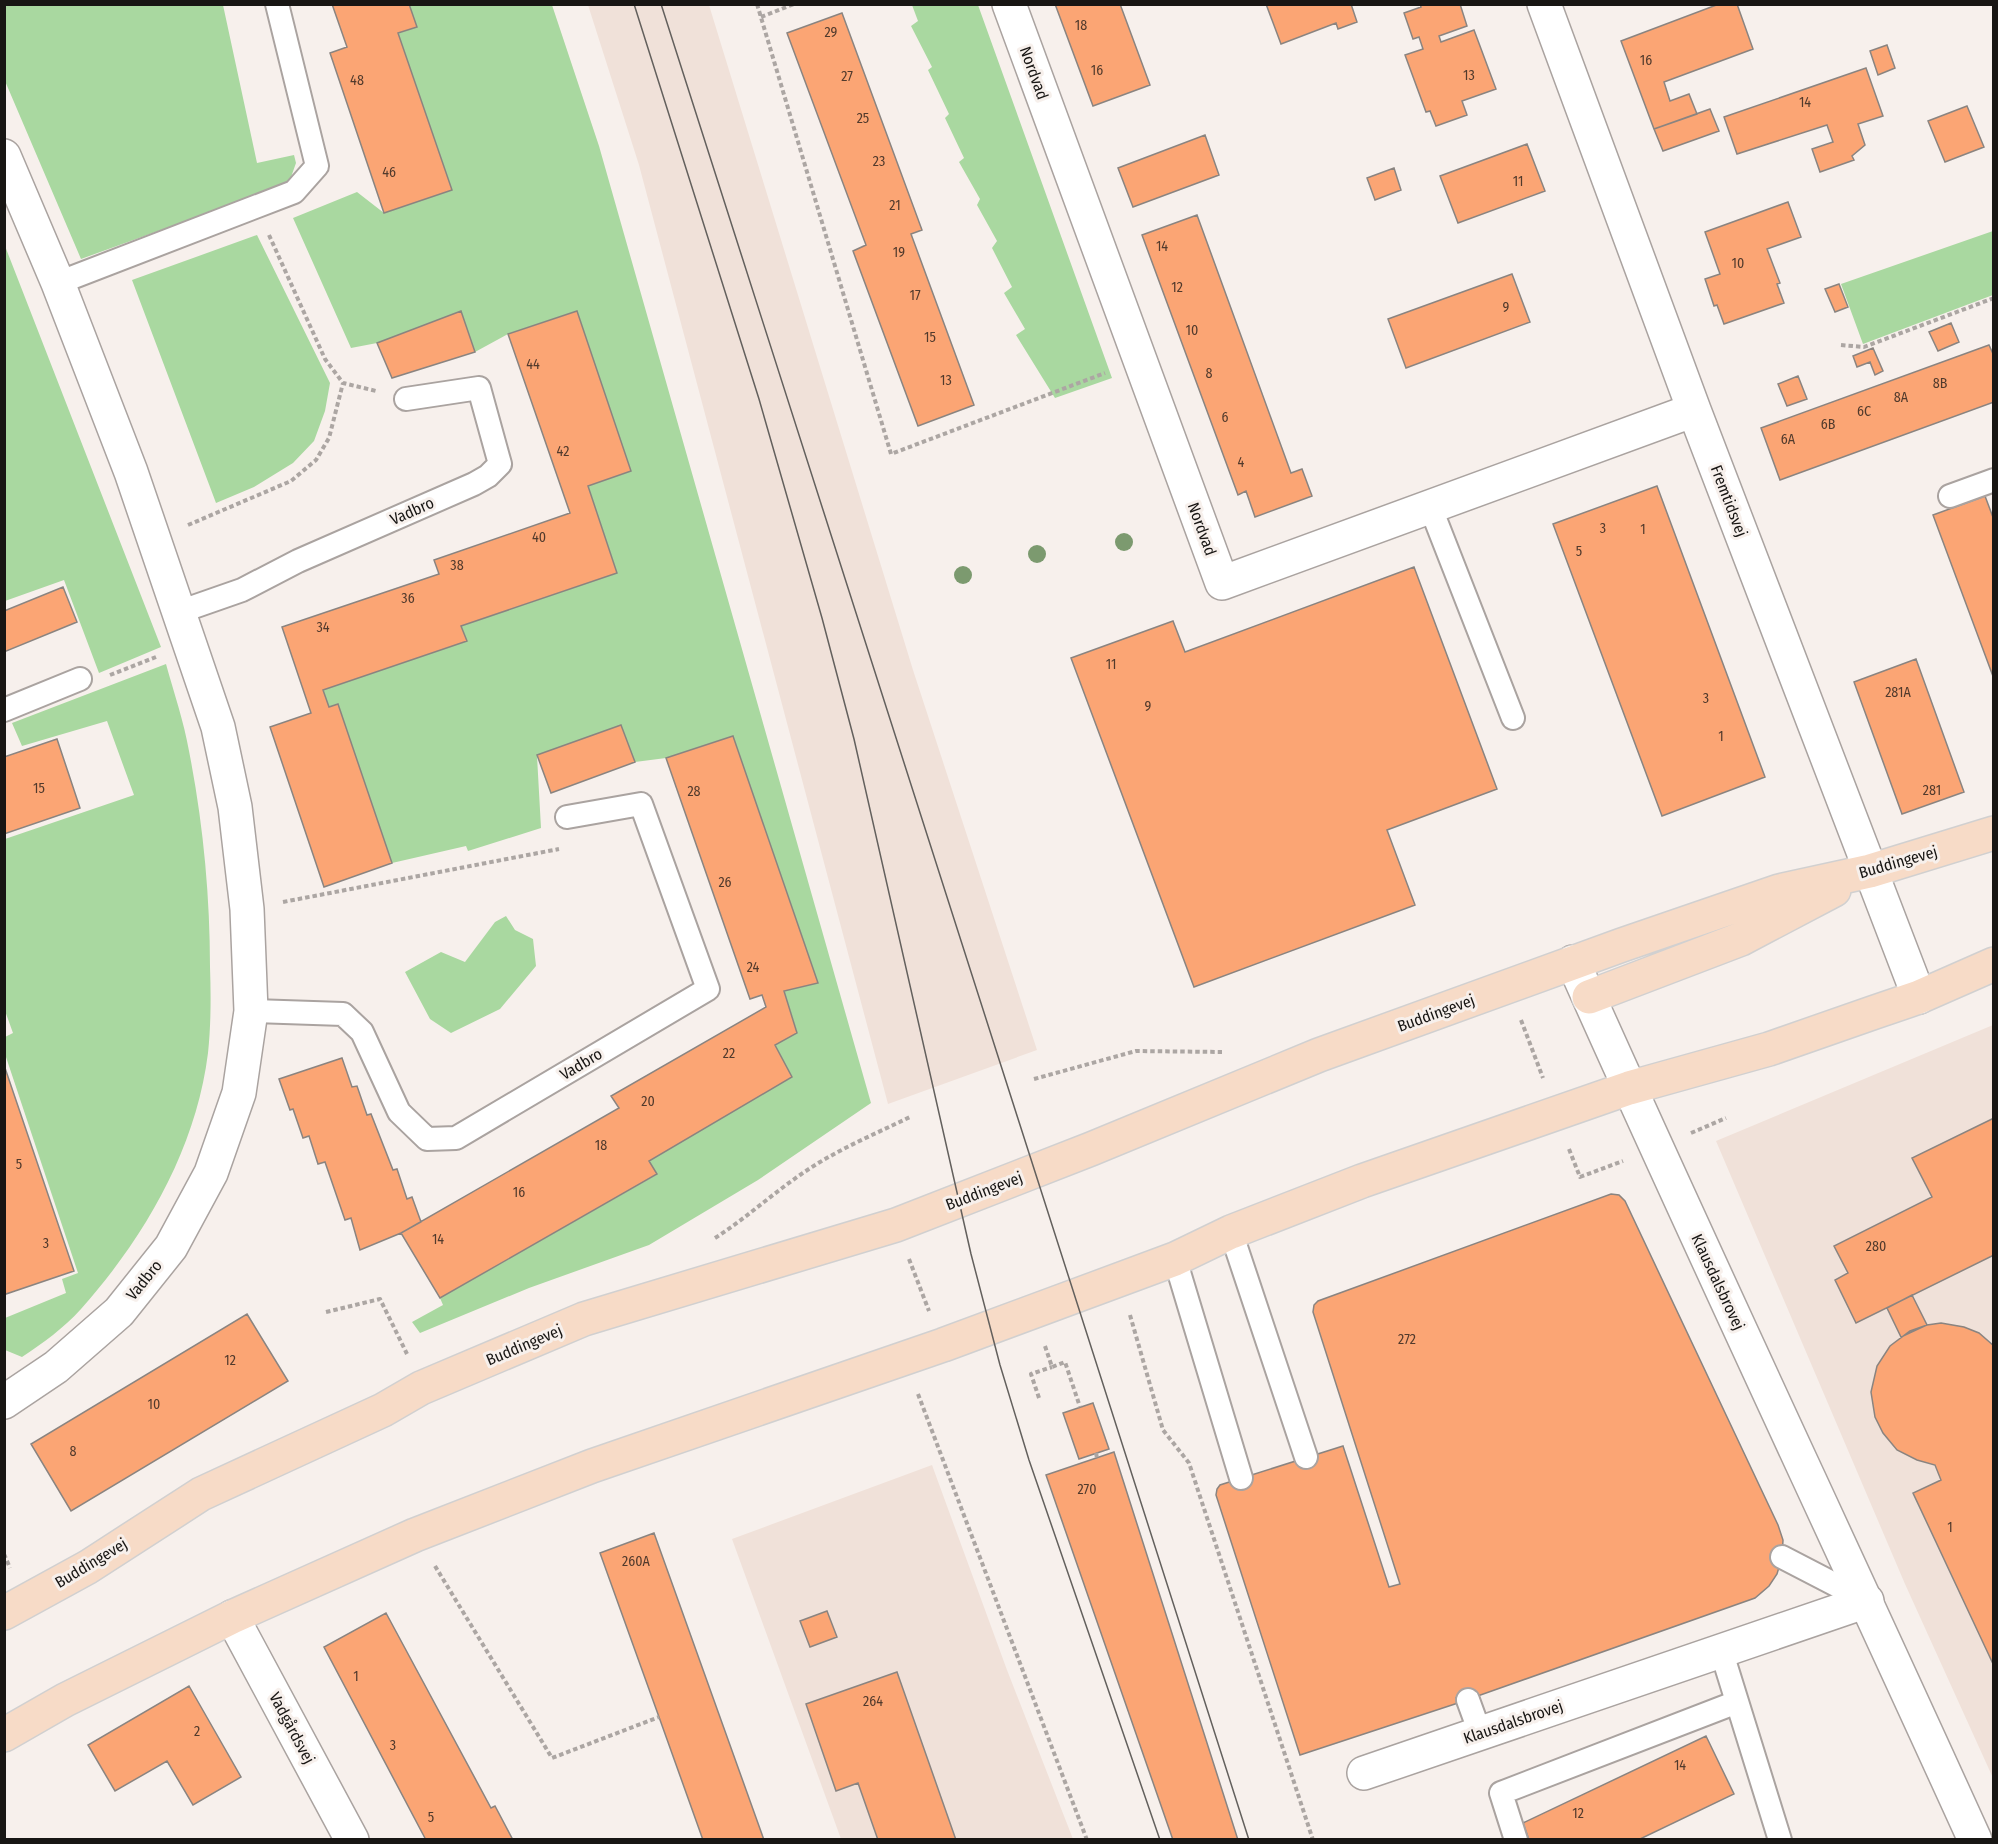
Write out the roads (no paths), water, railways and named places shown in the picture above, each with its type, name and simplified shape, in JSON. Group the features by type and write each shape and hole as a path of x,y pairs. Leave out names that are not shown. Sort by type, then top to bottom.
{"main road":[{"name":"Buddingevej","path":"4,1613 88,1567 201,1494 383,1410 421,1388 584,1319 896,1225 1091,1149 1319,1055 1573,962 1779,891 1870,871 1994,833"},
{"path":"1589,997 1741,939 1870,871"},
{"path":"4,1735 65,1700 232,1617 415,1535 592,1466 943,1345 1175,1259 1231,1232 1362,1181 1629,1088 1769,1049 1919,997 1994,964"}],"street":[{"name":"Nordvad","path":"1009,4 1222,583 1694,410"},
{"name":"Fremtidsvej","path":"1544,4 1694,410 1919,997"},
{"name":"Vadbro","path":"4,156 58,283 131,472 218,727 235,807 247,909 251,1011 238,1093 211,1173 171,1247 119,1312 56,1367 4,1402"},
{"name":"Klausdalsbrovej","path":"1573,962 1975,1839"},
{"name":"Klausdalsbrovej","path":"1364,1773 1867,1601"},
{"name":"Vadgårdsvej","path":"232,1617 352,1839"}],"lane":[{"path":"58,283 294,192 317,166 277,4"},
{"name":"Vadbro","path":"179,612 242,591 298,561 474,484 488,476 500,464 479,388 406,399"},
{"path":"1950,496 1994,480"},
{"path":"1430,506 1513,718"},
{"path":"4,710 80,680"},
{"name":"Vadbro","path":"251,1011 342,1014 362,1032 399,1112 427,1138 456,1138 708,989 641,804 567,817"},
{"path":"1231,1232 1306,1457"},
{"path":"1175,1259 1241,1478"},
{"path":"1782,1557 1867,1601"},
{"path":"1721,1650 1780,1839"},
{"path":"1468,1700 1480,1733"},
{"path":"1516,1839 1501,1793 1737,1702"}],"tram line":[{"path":"634,4 759,399 822,618 854,739 971,1254 1000,1365 1029,1460 1160,1840"},
{"path":"661,4 1249,1840"}]}
